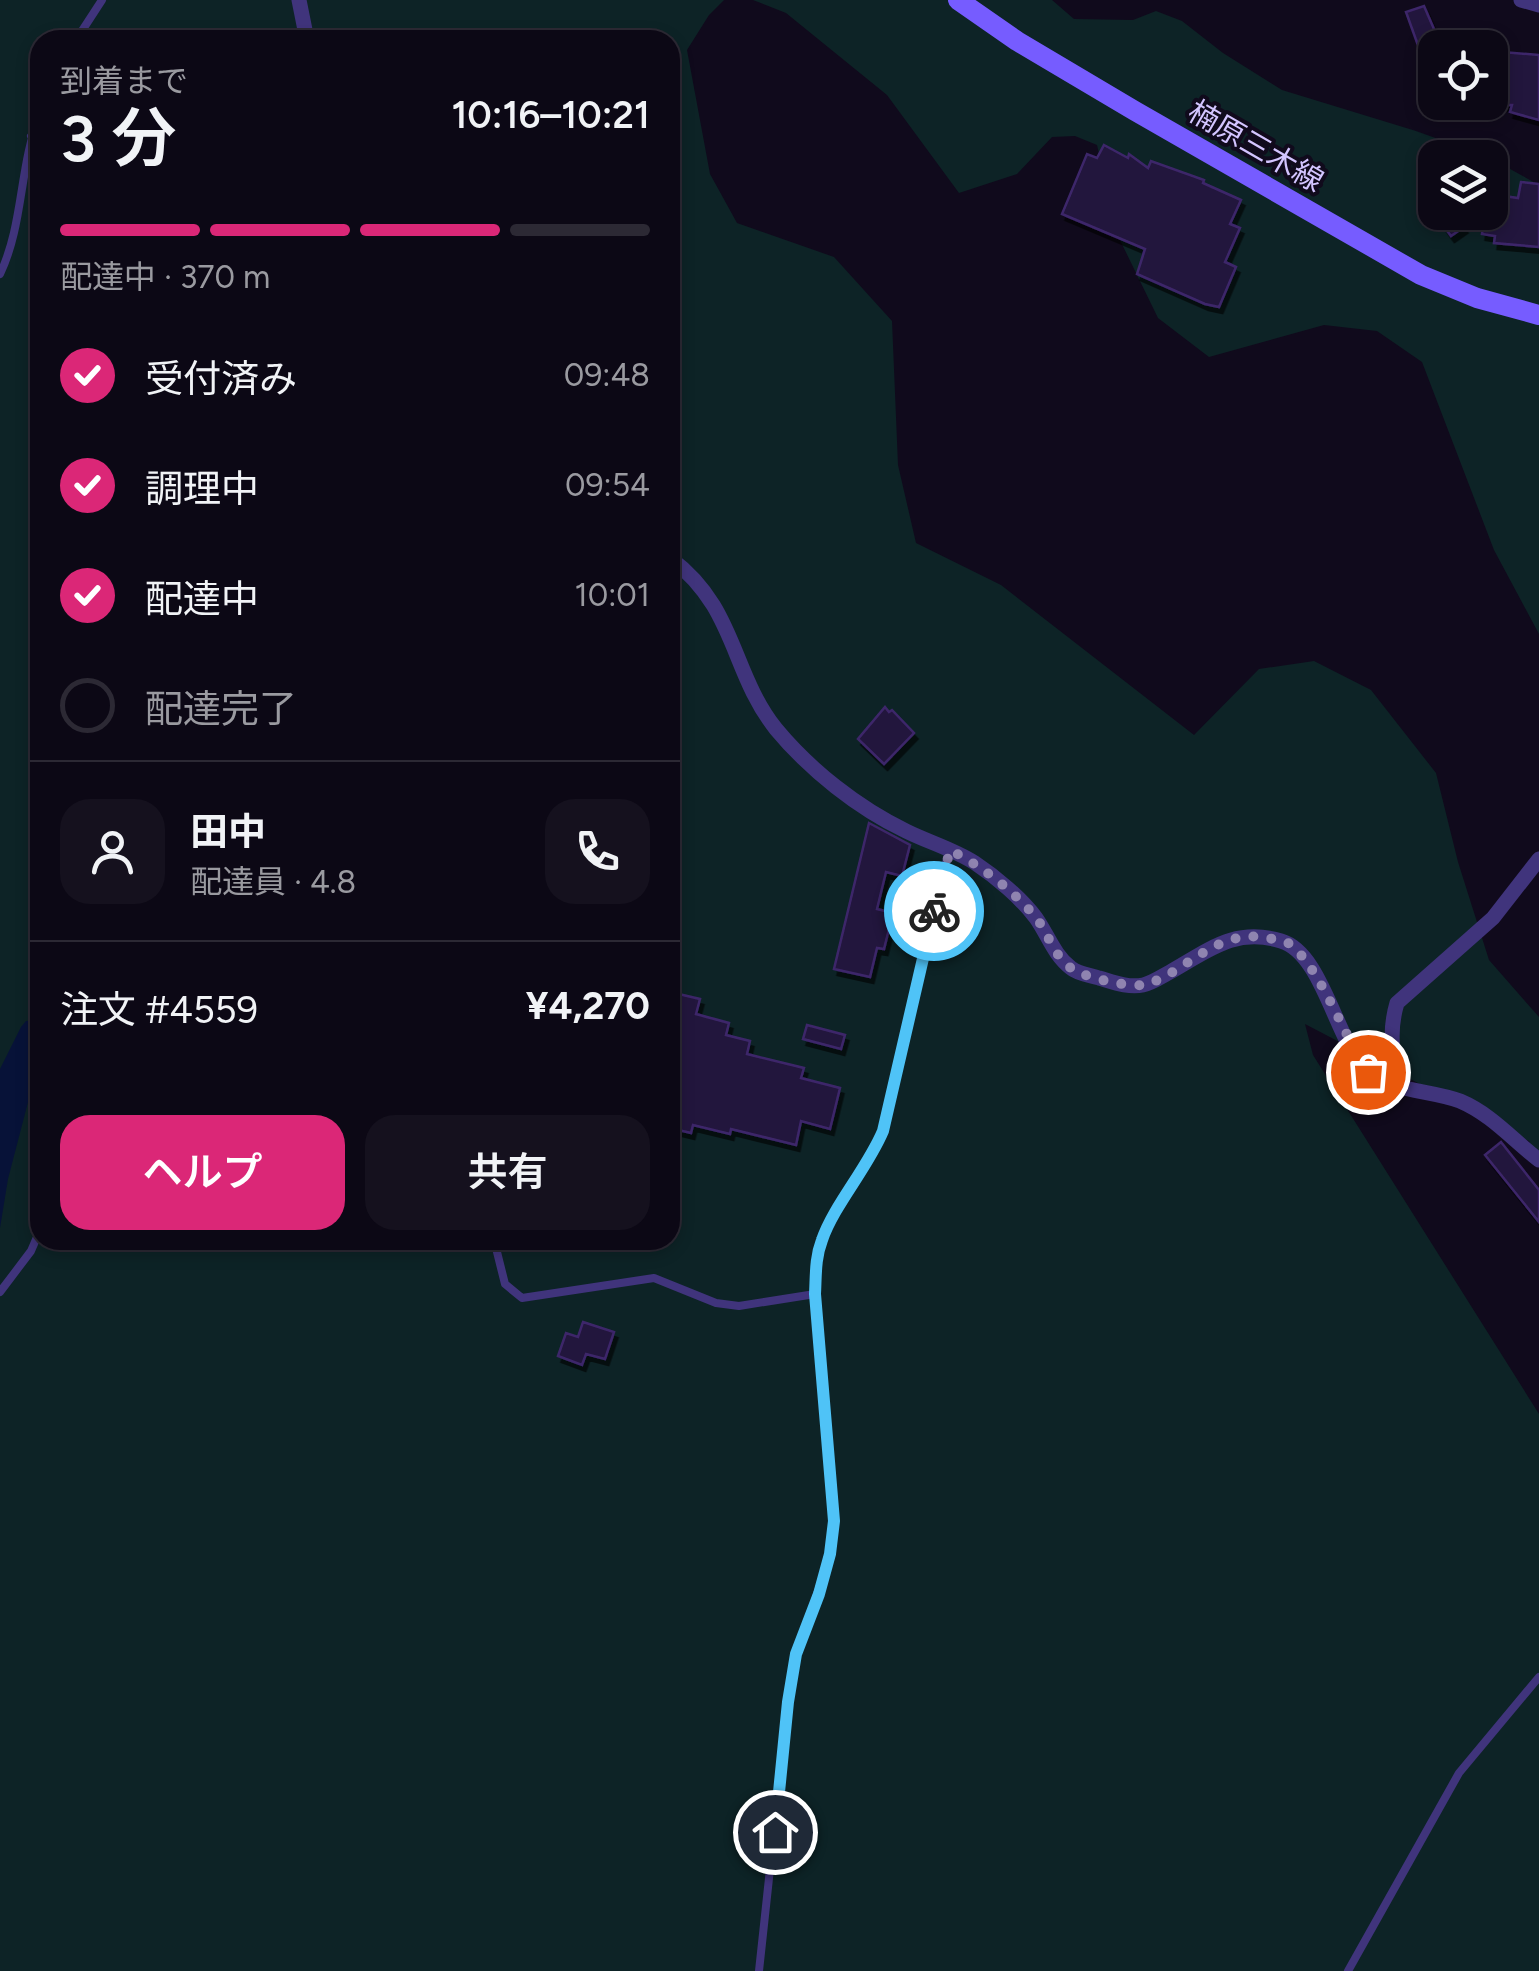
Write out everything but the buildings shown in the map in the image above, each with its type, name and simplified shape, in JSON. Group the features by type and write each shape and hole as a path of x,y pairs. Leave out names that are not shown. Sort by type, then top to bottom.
{"main road":[{"name":"楠原三木線","path":"958,0 1016,41 1135,112 1421,275 1477,298 1539,315"}],"street":[{"path":"299,0 305,30"},
{"path":"1521,0 1539,5"},
{"path":"680,565 725,621 756,702 778,731 856,802 904,830 974,862 1035,916 1056,952 1073,970 1130,986 1146,985 1228,940 1250,934 1286,942 1314,972 1350,1045 1368,1072 1399,1086 1460,1101 1497,1123 1539,1160"},
{"path":"1399,1086 1390,1042 1397,1003 1492,918 1539,859"}],"lane":[{"path":"82,30 102,0"},
{"path":"0,274 9,255 30,141"},
{"path":"760,1971 788,1702 796,1654 830,1554 834,1521 815,1294 816,1260 822,1237 872,1158 883,1131 950,850"},
{"path":"0,1292 31,1250"},
{"path":"496,1250 504,1284 522,1298 654,1278 716,1303 740,1306 815,1294"},
{"path":"1348,1971 1459,1773 1539,1678"}],"green space":[{"path":"0,0 724,0 709,15 687,50 710,174 737,223 834,257 892,321 898,465 916,543 1001,585 1194,735 1259,669 1314,661 1371,690 1436,773 1458,862 1489,960 1539,1017 1539,1162 1529,1141 1305,1024 1313,1055 1539,1414 1539,1971 0,1971"},
{"path":"753,0 1052,0 1074,19 1133,20 1156,11 1182,21 1223,53 1282,90 1441,140 1418,140 1418,230 1508,230 1508,168 1539,185 1539,634 1494,550 1422,362 1377,331 1324,325 1209,357 1158,318 1118,236 1097,145 1075,136 1052,137 1017,174 959,193 887,95 786,13"}],"water":[{"path":"26,1021 30,1021 30,1094 0,1228 0,1069"}],"way so far":[{"path":"934,911 950,850 974,862 1035,916 1056,952 1073,970 1130,986 1146,985 1228,940 1250,934 1286,942 1314,972 1350,1045 1368,1072"}],"route":[{"path":"775,1832 796,1654 819,1594 834,1521 815,1294 816,1260 822,1237 872,1158 883,1131 934,911"}]}
